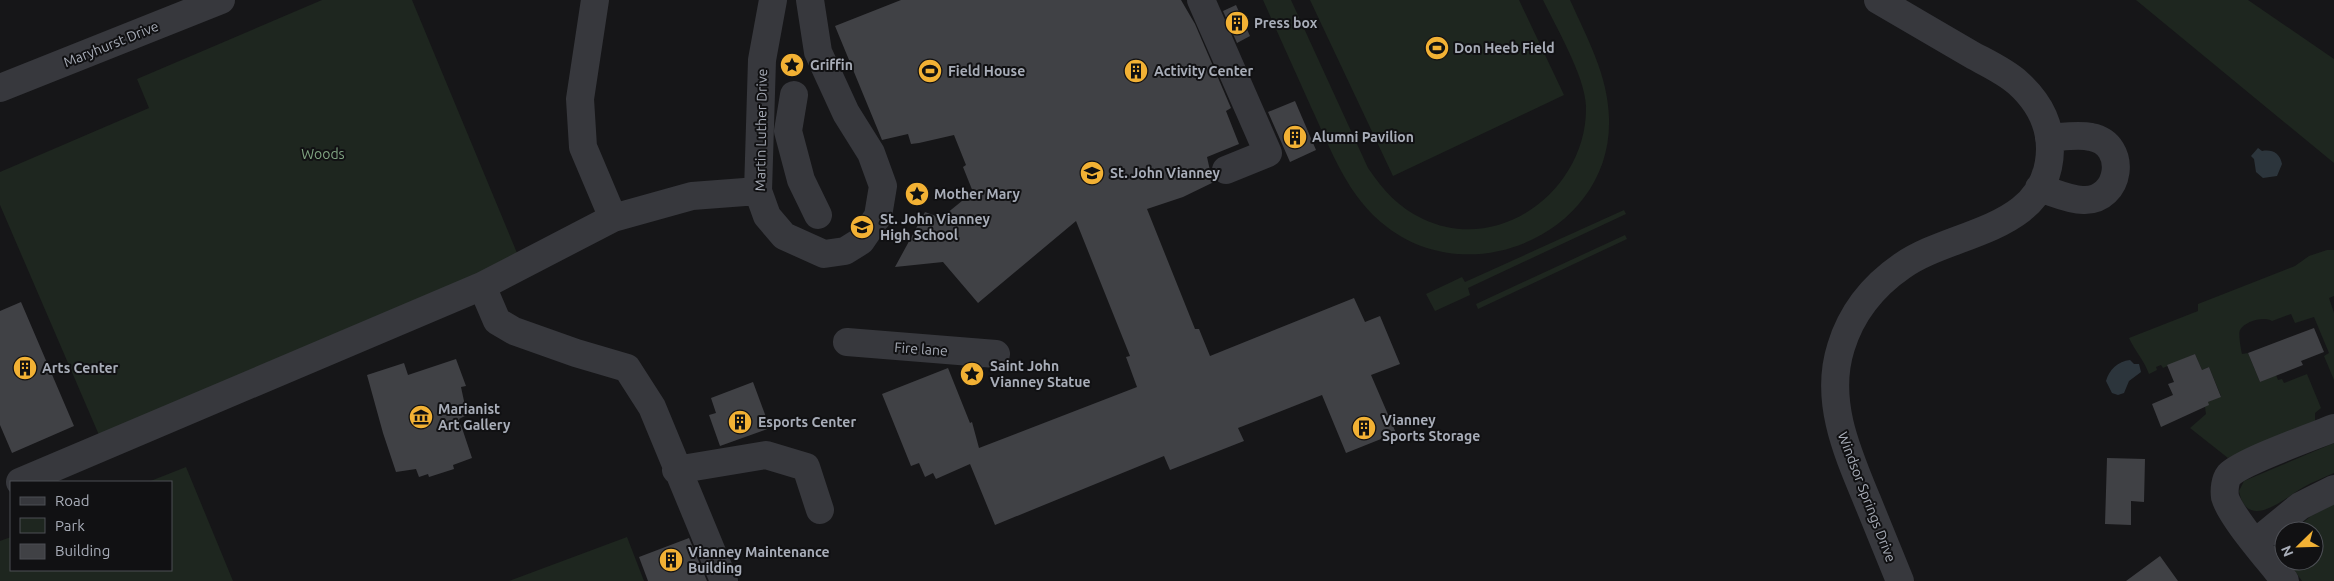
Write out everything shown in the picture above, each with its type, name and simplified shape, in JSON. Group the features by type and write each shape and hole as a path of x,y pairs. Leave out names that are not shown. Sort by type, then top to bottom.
{"street":[{"path":"595,0 580,99 583,147 613,218"},
{"name":"Martin Luther Drive","path":"773,0 762,60 758,191 767,216 784,236 802,246 824,254 845,251 861,241 878,216 883,186 871,153 832,86 818,52 810,0"},
{"path":"1202,0 1268,153 1226,170"},
{"name":"Windsor Springs Drive","path":"1878,0 2017,82 2042,111 2048,125 2050,163 2039,188 2020,211 2003,222 1920,256 1888,277 1872,291 1858,310 1840,348 1835,389 1841,432 1900,581"},
{"name":"Maryhurst Drive","path":"0,88 215,1"},
{"path":"762,90 794,95 816,93 832,86"},
{"path":"794,95 788,131 801,180 818,215"},
{"path":"2039,188 2083,200 2093,199 2103,195 2115,179 2117,168 2115,158 2110,148 2102,141 2087,136 2049,138"},
{"path":"22,481 482,286 613,218 692,196 758,191"},
{"path":"482,286 497,320 514,331 576,353 627,368 652,407 676,470 724,581"},
{"name":"Fire lane","path":"847,342 996,354"},
{"path":"2285,581 2229,506 2225,496 2224,485 2228,476 2243,466 2334,428"},
{"path":"676,470 766,455 806,468 820,510"},
{"path":"2256,542 2300,506 2334,489"}],"green space":[{"name":"Woods","path":"322,0 412,0 522,265 99,435 0,205 0,172 149,108 137,79"},
{"path":"1263,0 1291,0 1368,168 1386,191 1399,204 1423,219 1452,228 1482,228 1509,221 1534,207 1556,188 1572,163 1583,136 1586,106 1581,81 1543,0 1570,0 1596,57 1608,102 1609,118 1604,158 1588,192 1563,219 1532,240 1497,251 1459,254 1422,246 1387,227 1361,202 1342,172"},
{"name":"Don Heeb Field","path":"1310,0 1519,0 1564,95 1393,176"},
{"path":"2136,0 2248,0 2334,59 2334,163"},
{"path":"1624,210 1626,214 1468,288 1470,295 1435,311 1426,294 1462,277 1465,282"},
{"path":"1625,235 1627,239 1478,309 1476,304"},
{"path":"2327,250 2334,250 2334,296 2329,298 2334,313 2334,380 2324,356 2329,353 2314,317 2295,323 2291,314 2272,321 2260,319 2246,324 2239,332 2242,354 2248,353 2260,382 2276,375 2278,380 2282,379 2284,383 2307,374 2321,408 2315,413 2315,421 2228,458 2190,428 2206,414 2205,407 2208,402 2221,396 2209,367 2202,370 2195,354 2163,368 2161,365 2156,367 2157,370 2149,374 2129,338 2198,311 2198,304 2295,266 2309,256"},
{"path":"2334,443 2334,473 2306,486 2267,509 2258,511 2250,509 2243,503 2239,491 2244,481"},
{"path":"186,467 233,581 0,581 0,541 10,537 10,571 172,571 172,481 151,481"},
{"path":"2334,504 2334,581 2302,581 2295,571 2324,571 2324,521 2305,521"},
{"path":"627,537 644,581 509,581"}],"shaded area":[{"path":"2258,148 2262,151 2272,151 2279,157 2282,164 2277,176 2263,178 2256,172 2254,159 2251,156"},
{"path":"2130,360 2134,364 2139,364 2141,372 2129,381 2124,393 2118,395 2112,393 2106,381 2109,373 2118,364"}],"building":[{"name":"St. John Vianney High School","path":"901,0 1181,0 1195,24 1231,108 1226,111 1239,144 1207,157 1211,175 1216,181 1183,197 1147,209 1195,329 1199,329 1210,356 1354,298 1365,322 1380,316 1400,364 1371,375 1396,433 1346,453 1322,395 1238,428 1244,441 1170,470 1164,456 995,525 970,464 936,479 933,473 925,477 919,463 911,466 882,394 948,368 970,423 972,422 979,448 1137,387 1126,357 1130,356 1076,221 978,303 943,262 895,267 925,212 941,218 973,192 963,167 966,165 954,135 911,144 908,134 882,140 835,26"},
{"name":"Press box","path":"1236,5 1250,36 1237,43 1223,11"},
{"name":"Alumni Pavilion","path":"1295,101 1316,150 1290,162 1268,112"},
{"name":"Arts Center","path":"21,302 74,426 12,453 0,425 0,311"},
{"path":"2314,328 2324,352 2301,361 2303,365 2260,382 2248,353"},
{"path":"2195,354 2202,370 2209,367 2221,397 2208,402 2209,405 2161,427 2152,404 2173,395 2168,384 2174,382 2167,365"},
{"name":"Marianist Art Gallery","path":"456,359 466,386 461,387 467,415 459,419 472,458 453,465 454,469 429,477 428,474 419,477 416,469 396,472 367,375 404,363 408,375"},
{"name":"Esports Center","path":"753,382 770,428 720,446 709,415 716,413 711,398"},
{"path":"2107,458 2145,459 2144,502 2131,501 2131,525 2105,524"},
{"name":"Vianney Maintenance Building","path":"689,538 707,581 648,581 639,557"},
{"path":"2160,556 2178,581 2126,581"}],"place":[{"name":"Press box","path":"1237,23"},
{"name":"Don Heeb Field","path":"1437,48"},
{"name":"Griffin","path":"792,65"},
{"name":"Field House","path":"930,71"},
{"name":"Activity Center","path":"1136,71"},
{"name":"Alumni Pavilion","path":"1295,137"},
{"name":"St. John Vianney","path":"1092,173"},
{"name":"Mother Mary","path":"917,194"},
{"name":"St. John Vianney High School","path":"862,227"},
{"name":"Arts Center","path":"25,368"},
{"name":"Saint John Vianney Statue","path":"972,374"},
{"name":"Marianist Art Gallery","path":"421,417"},
{"name":"Esports Center","path":"740,422"},
{"name":"Vianney Sports Storage","path":"1364,428"},
{"name":"Vianney Maintenance Building","path":"671,560"}]}
